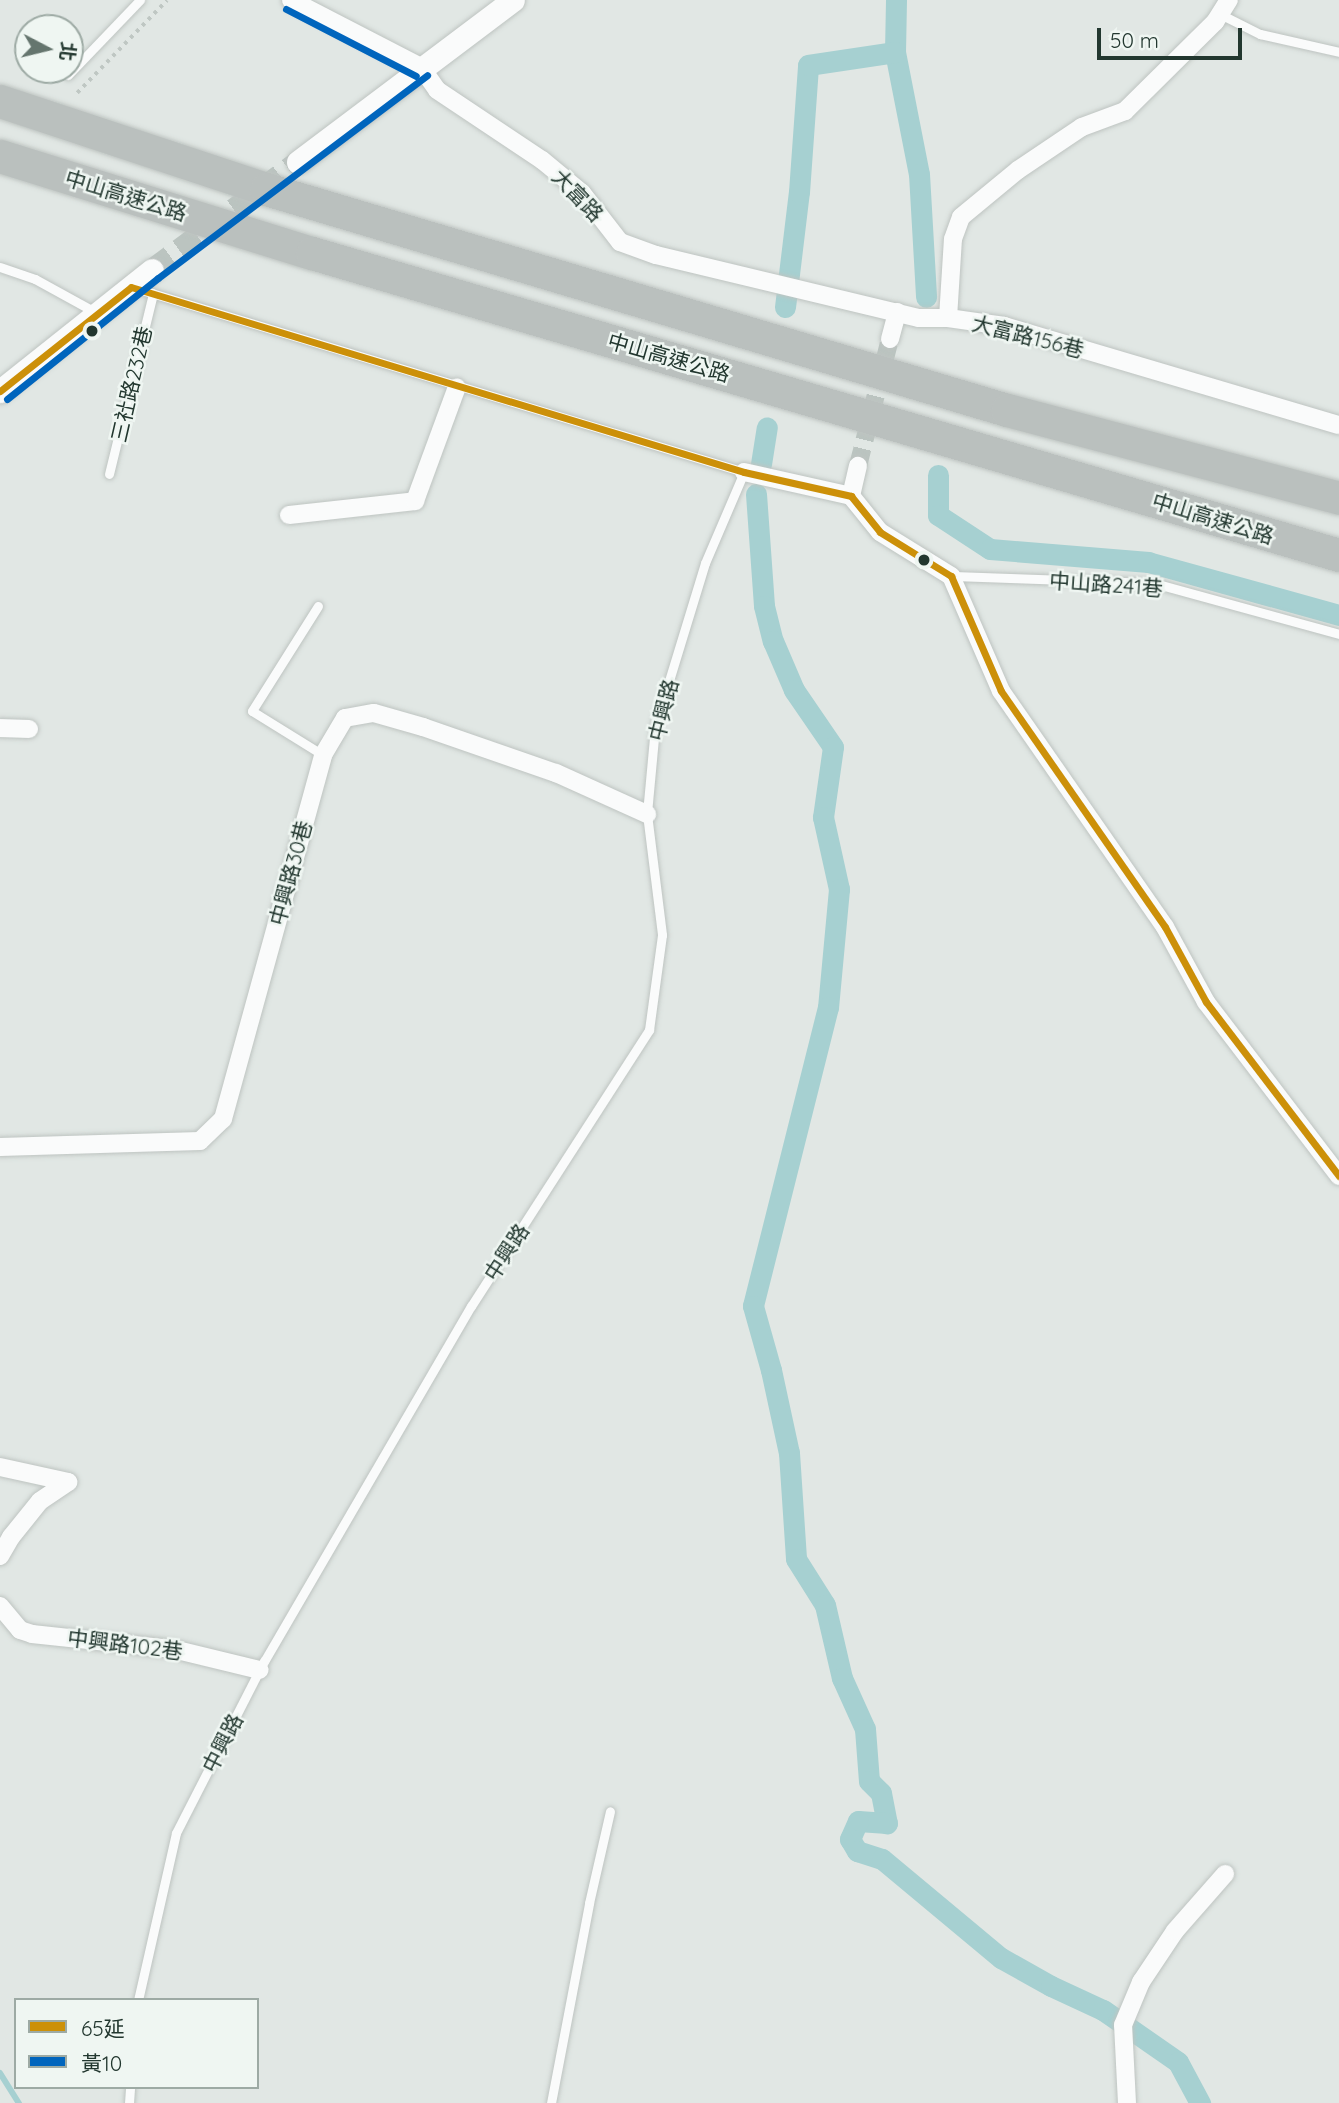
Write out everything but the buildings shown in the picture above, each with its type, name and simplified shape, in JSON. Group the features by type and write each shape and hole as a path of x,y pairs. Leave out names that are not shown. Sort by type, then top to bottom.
{"highway":[{"path":"0,101 267,190 994,406 1339,498"},
{"name":"中山高速公路","path":"0,156 312,253 1333,555"}],"street":[{"name":"大富路","path":"291,0 421,67 437,90 542,160 582,193 620,242 656,255 919,318 948,318"},
{"path":"298,162 513,0"},
{"name":"大富路156巷","path":"1224,7 1125,111 1082,127 1018,170 961,217 953,239 948,318 1004,326 1339,425"},
{"path":"0,391 99,314 142,290 152,270"},
{"path":"890,339 897,312"},
{"path":"289,515 415,501 457,387"},
{"path":"851,496 858,466"},
{"path":"744,472 851,496 880,533 951,576 1001,691 1165,927 1206,1002 1339,1176"},
{"name":"中興路30巷","path":"0,1147 200,1141 223,1119 323,755 345,718 374,713 556,773 647,814"},
{"path":"0,728 29,729"},
{"path":"0,1467 68,1482 40,1501 11,1537 0,1556"},
{"name":"中興路102巷","path":"0,1606 20,1630 32,1634 173,1649 260,1670"},
{"path":"1126,2103 1123,2025 1141,1982 1175,1931 1225,1874"}],"lane":[{"path":"84,58 140,0"},
{"path":"1224,7 1259,34 1339,52"},
{"path":"0,267 35,279 99,314"},
{"path":"142,290 744,472"},
{"name":"三社路232巷","path":"110,474 142,290"},
{"name":"中興路","path":"138,1998 176,1833 260,1670 471,1306 649,1030 662,935 647,814 655,727 705,563 744,472"},
{"name":"中山路241巷","path":"951,576 1154,583 1339,634"},
{"path":"317,606 252,711 323,755"},
{"path":"551,2103 610,1811"}],"path":[{"path":"77,93 167,0"}],"waterway":[{"path":"896,0 895,52 919,174 926,297"},
{"path":"785,307 799,192 808,65 895,52"},
{"path":"761,464 767,427"},
{"path":"938,475 938,515 990,549 1148,562 1339,615"},
{"path":"756,494 764,606 773,641 794,690 833,747 823,817 839,889 828,1007 753,1306 771,1370 789,1453 796,1559 825,1605 842,1678 865,1729 869,1781 881,1793 887,1823 858,1821 850,1839 857,1851 882,1859 1001,1958 1051,1986 1103,2010 1178,2062 1200,2103"},
{"path":"0,2073 19,2103"}],"tunnel":[{"path":"152,270 298,162"},
{"path":"858,466 890,339"}],"transit line":[{"name":"黃10","path":"286,9 416,76"},
{"name":"黃10","path":"7,399 158,278 427,75"},
{"name":"65延","path":"131,287 744,472 851,496 880,532 951,576 1001,691 1165,927 1206,1002 1339,1176"},
{"name":"65延","path":"0,391 131,287"}]}
